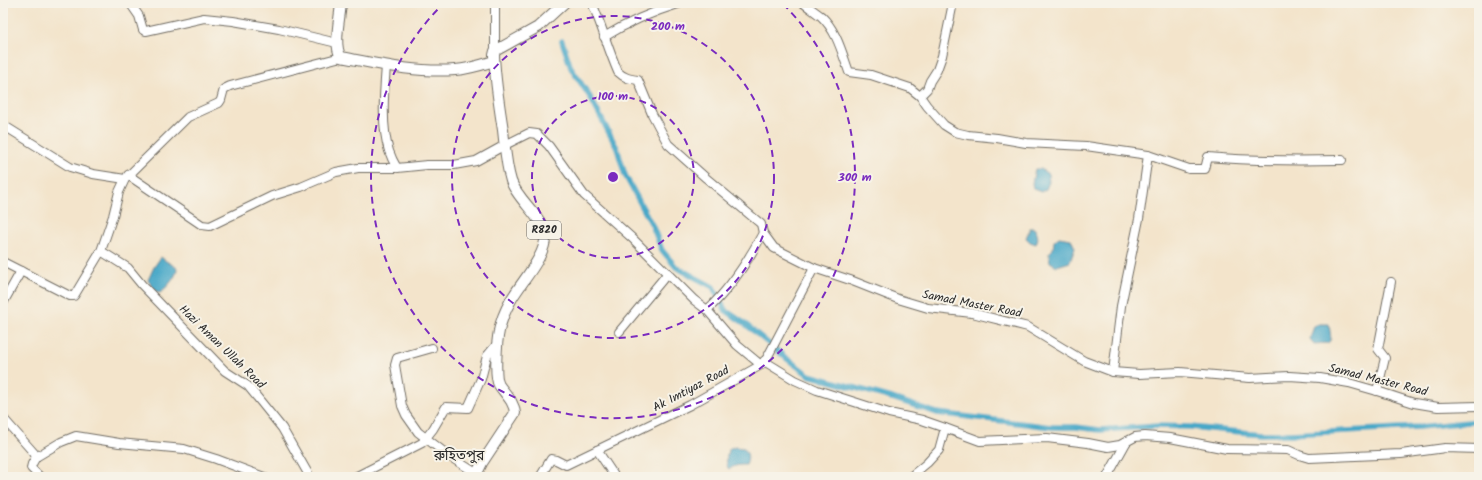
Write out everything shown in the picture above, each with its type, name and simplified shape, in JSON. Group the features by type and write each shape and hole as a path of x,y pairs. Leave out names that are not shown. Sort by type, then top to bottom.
{"main road":[{"path":"341,3 337,43 341,57 386,66 436,71 472,68 494,61"},
{"path":"495,51 538,27 564,3"},
{"name":"R820","path":"476,475 515,413 513,404 498,383 496,368 497,344 501,322 511,301 540,256 545,243 545,233 542,225 515,190 511,180 494,61 495,51"}],"street":[{"path":"130,3 139,16 143,30 146,31 204,18 233,21 279,29 337,43"},
{"path":"495,3 495,51"},
{"name":"Samad Master Road","path":"592,3 618,72 622,76 629,79 638,80 652,114 668,144 761,224 764,233 774,248 814,268 850,280 898,299 928,308 972,313 1028,327 1084,360 1113,372 1138,374 1180,372 1250,378 1289,376 1328,379 1377,390 1414,403 1438,407 1479,406"},
{"path":"604,37 620,27 647,14 681,3"},
{"path":"803,3 822,17 833,31 849,72 884,78 910,88 920,96 944,125 955,132 1026,143 1086,146 1148,155 1189,169 1205,169 1208,157 1278,161 1342,160"},
{"path":"920,96 927,89 930,80 937,70 942,56 953,3"},
{"path":"3,262 70,296 74,296 101,251 113,216 119,192 127,177 188,117 219,103 224,89 249,80 280,74 341,57"},
{"path":"386,66 384,92 386,137 389,151 397,168"},
{"path":"3,125 70,167 93,174 127,177 202,225 210,226 272,196 300,187 336,172 358,168 397,168 427,165 454,165 476,161 529,133 538,134 549,146 584,195 632,238 694,300 707,310 737,345 795,380 817,390 890,413 922,420 980,441 1047,438 1108,447 1120,445 1135,437 1155,436 1227,449 1288,450 1309,458 1415,453 1445,448 1479,449"},
{"path":"1113,372 1122,306 1139,219 1148,155"},
{"path":"707,310 723,294 750,256 764,233"},
{"name":"Hazi Aman Ullah Road","path":"101,251 128,268 142,285 226,370 248,386 282,428 310,477"},
{"path":"764,361 814,268"},
{"path":"3,303 21,271"},
{"path":"619,332 668,273"},
{"path":"1377,390 1385,358 1378,349 1391,282"},
{"path":"355,477 422,443 446,407 468,408 481,379 487,356 497,344"},
{"path":"432,348 397,358 395,365 402,406 406,415 418,432 427,437 439,449 476,475"},
{"name":"Ak Imtiyaz Road","path":"540,477 551,459 566,465 690,405 764,361"},
{"path":"3,418 34,453 36,458"},
{"path":"910,477 928,463 939,450 944,428"},
{"path":"40,477 31,468 36,458 61,442 76,436 119,443 184,449 264,477"},
{"path":"1107,477 1128,441"},
{"path":"597,450 615,477"}],"water":[{"path":"1035,169 1041,169 1048,174 1049,182 1046,189 1041,192 1033,189 1032,183"},
{"path":"1030,228 1034,228 1037,234 1038,240 1036,244 1030,242 1026,238"},
{"path":"1059,237 1071,239 1075,248 1070,262 1057,266 1050,262 1049,253 1053,249 1054,241"},
{"path":"161,257 177,268 177,271 168,285 160,293 155,291 148,280"},
{"path":"1319,324 1329,324 1331,339 1328,343 1314,344 1310,339 1314,326"},
{"path":"730,448 744,448 748,456 748,460 746,465 733,467 729,470 727,456"}],"waterway":[{"path":"562,41 571,68 590,97 617,148 625,175 652,225 662,250 676,267 713,287 725,310 744,323 809,375 892,398 937,413 1052,427 1076,427 1100,430 1158,426 1190,427 1261,434 1291,434 1419,427 1479,421"}],"district":[{"name":"রুহিতপুর","path":"459,456"}]}
